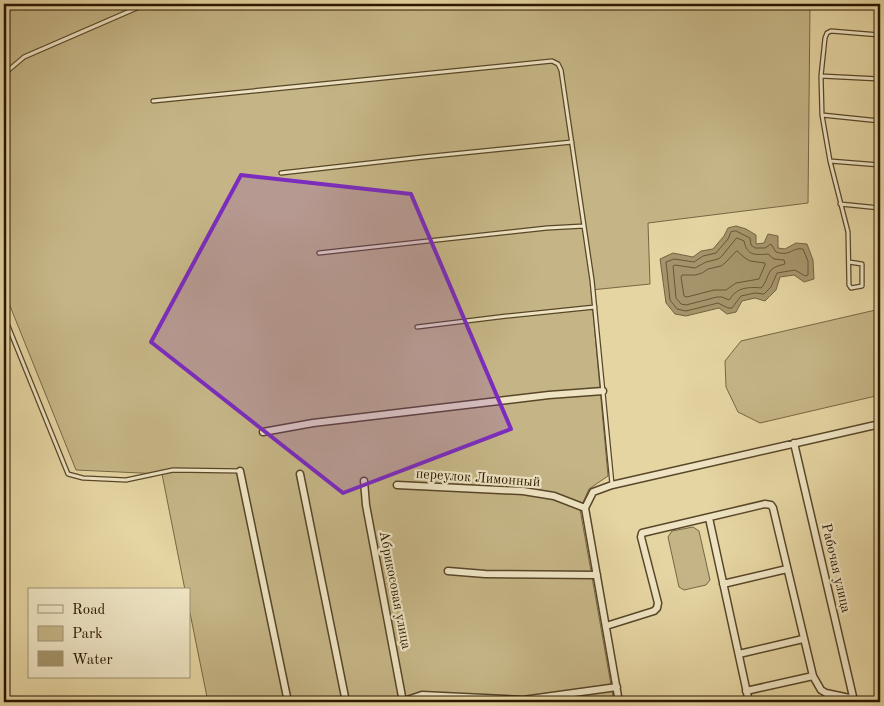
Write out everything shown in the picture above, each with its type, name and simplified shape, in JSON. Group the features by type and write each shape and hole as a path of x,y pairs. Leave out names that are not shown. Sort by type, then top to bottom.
{"street":[{"path":"262,432 357,417 549,395 603,392"},
{"path":"619,702 585,508 593,492 612,485 794,442 880,424"},
{"name":"Рабочая улица","path":"606,626 654,611 657,608 658,603 641,537 642,532 765,504 771,505 813,676 826,693 854,701 794,442"},
{"path":"240,471 288,702"},
{"path":"300,474 346,702"},
{"name":"Абрикосовая улица","path":"364,481 366,505 402,702"},
{"name":"переулок Лимонный","path":"396,485 523,492 554,496 585,508"},
{"path":"709,518 749,702"},
{"path":"723,584 787,569"},
{"path":"448,571 485,574 597,575"},
{"path":"738,654 803,639"},
{"path":"746,691 813,676"},
{"path":"402,702 422,695 523,700 617,687"}],"lane":[{"path":"4,74 24,57 146,4"},
{"path":"849,262 862,264 862,286 850,287 849,262 848,232 830,161 822,115 821,76 825,38 827,33 831,31 880,36"},
{"path":"153,101 552,61 558,64 561,70 592,280 612,485"},
{"path":"821,76 880,79"},
{"path":"822,115 880,121"},
{"path":"281,173 572,142"},
{"path":"830,161 880,165"},
{"path":"840,204 880,208"},
{"path":"319,253 547,228 584,226"},
{"path":"417,327 595,307"},
{"path":"4,316 68,474 83,478 126,480 173,470 240,471"}],"highlighted area":[{"path":"241,175 411,194 511,429 343,493 151,342"}],"green space":[{"path":"4,4 810,4 808,203 648,223 650,284 591,290 608,476 589,489 580,509 614,702 208,702 190,613 190,588 185,588 162,474 76,470 4,291"},
{"path":"880,309 880,395 760,423 738,412 726,387 725,361 741,341"},
{"path":"693,527 699,531 710,580 706,585 684,590 679,587 668,537 672,531"}],"water":[{"path":"736,226 756,235 756,244 764,243 768,234 778,236 778,248 785,249 796,243 807,244 813,260 814,279 804,282 794,275 780,277 776,290 765,301 755,298 742,301 736,312 727,314 719,308 686,316 675,314 666,303 660,259 673,253 693,257 701,251 713,249 728,228"}]}
